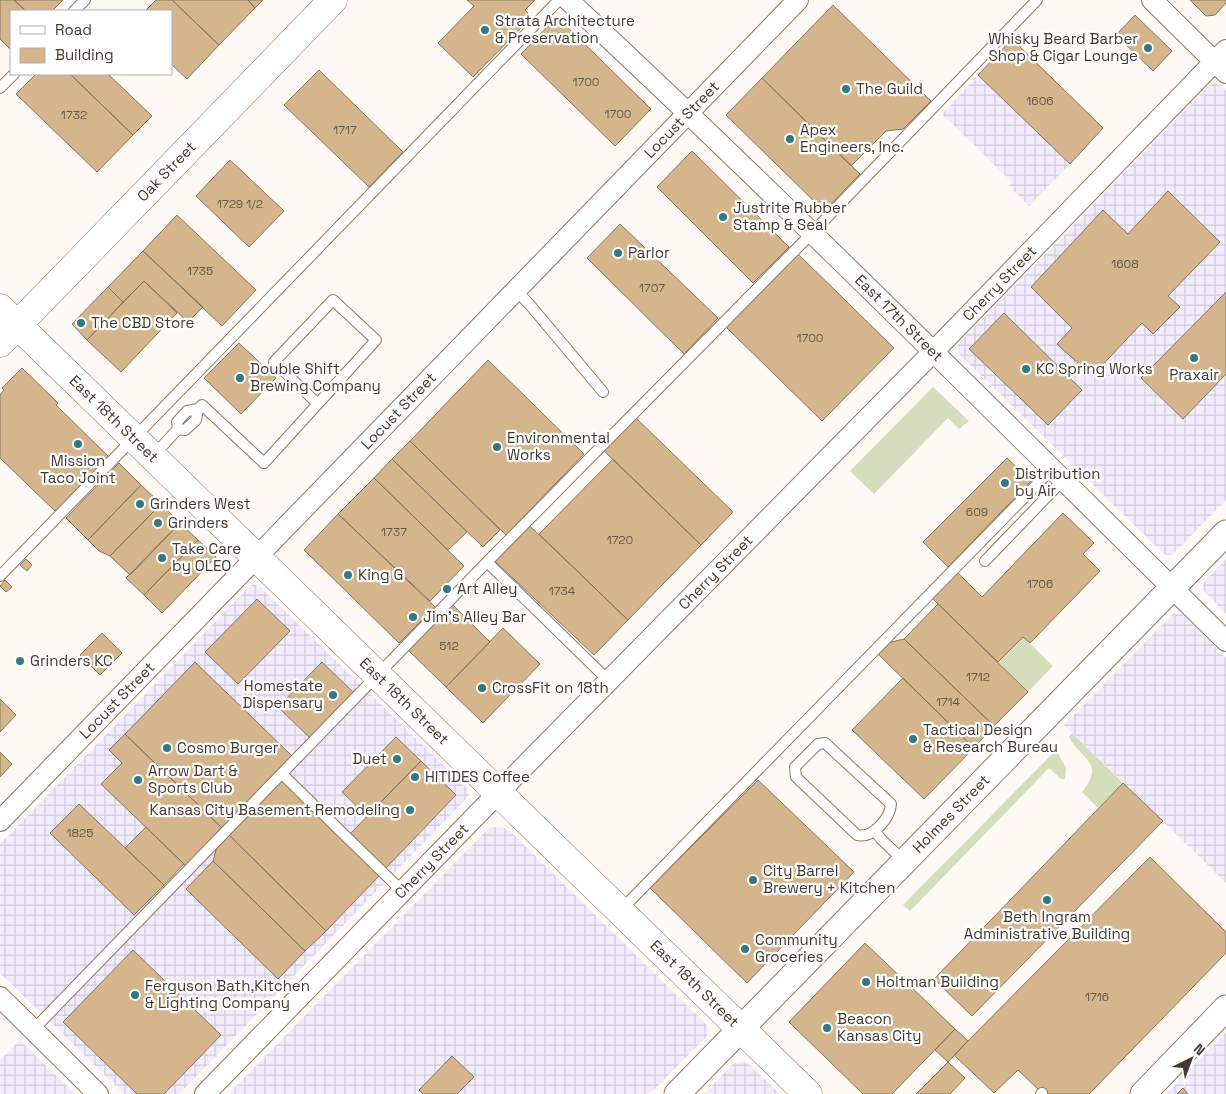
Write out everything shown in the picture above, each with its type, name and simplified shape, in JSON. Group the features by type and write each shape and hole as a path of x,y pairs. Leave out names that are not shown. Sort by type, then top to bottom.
{"main road":[{"name":"Oak Street","path":"6,325 333,0"},
{"name":"East 18th Street","path":"6,325 143,448 808,1094"}],"street":[{"name":"East 17th Street","path":"568,0 688,112 1226,641"},
{"name":"Locust Street","path":"0,821 798,0"},
{"path":"1152,0 1222,61"},
{"name":"Cherry Street","path":"206,1094 498,793 1222,61"},
{"name":"Holmes Street","path":"676,1094 1226,533"},
{"path":"0,997 98,1094"},
{"path":"1143,1094 1226,1008"}],"lane":[{"path":"75,10 85,0"},
{"path":"0,576 143,448 559,0"},
{"path":"33,1030 487,562 812,233 1037,0"},
{"path":"0,88 13,75"},
{"path":"516,290 603,392"},
{"path":"143,448 178,429 185,430 196,420 198,409 202,405 264,463 318,404 376,340 333,300 274,362 318,404"},
{"path":"985,561 1057,474"},
{"path":"620,911 1057,474"},
{"path":"487,562 609,681"},
{"path":"826,743 891,804 890,811 875,831 863,836 857,835 796,777 795,766 818,744 826,743"},
{"path":"282,774 402,891"},
{"path":"875,831 904,860"}],"shaded area":[{"path":"978,75 1070,164 1029,206 1009,186 1012,182 942,114"},
{"path":"1214,83 1218,83 1226,91 1226,500 1176,551 1171,555 1167,555 960,355 957,347"},
{"path":"1226,559 1226,614 1202,589 1204,582"},
{"path":"254,584 261,588 467,788 469,796 179,1094 124,1094 0,973 0,844"},
{"path":"1176,613 1182,614 1226,658 1226,883 1064,725"},
{"path":"494,827 510,831 706,1024 709,1030 707,1036 650,1094 228,1094 488,829"},
{"path":"1226,1032 1226,1094 1166,1094"},
{"path":"20,1040 75,1094 0,1094 0,1060"},
{"path":"742,1061 751,1066 780,1094 704,1094 733,1064"}],"green space":[{"path":"933,387 969,421 959,429 948,418 874,494 850,471"},
{"path":"1023,637 1053,666 1028,692 998,662"},
{"path":"1072,733 1123,783 1098,808 1082,792 1089,782 1092,767 1069,737"},
{"path":"1056,750 1066,768 1065,779 1061,779 1049,768 910,911 903,905"}],"building":[{"path":"0,0 14,0 25,10 10,10 10,49 0,39"},
{"path":"14,0 63,0 53,10 25,10"},
{"path":"156,0 172,0 219,45 187,79 172,65 172,10 146,10"},
{"path":"172,0 248,0 255,8 219,45"},
{"path":"248,0 263,0 255,8"},
{"name":"Strata Architecture & Preservation","path":"467,0 535,0 525,10 532,17 473,77 438,43 474,6"},
{"path":"1190,0 1226,0 1226,3 1215,15 1206,16"},
{"name":"The Guild","path":"833,5 931,101 903,129 886,131 851,166 762,78"},
{"path":"1135,15 1172,51 1153,71 1116,35"},
{"path":"557,17 651,109 615,146 521,54"},
{"path":"1012,39 1103,128 1070,164 978,75"},
{"path":"319,70 403,152 369,187 284,105"},
{"path":"35,75 71,75 133,135 97,172 16,94"},
{"path":"71,75 109,75 152,116 133,135"},
{"path":"762,78 860,174 824,211 726,115"},
{"name":"Justrite Rubber Stamp & Seal","path":"692,151 789,247 753,283 657,187"},
{"path":"230,160 284,211 249,247 196,196"},
{"path":"1168,191 1220,242 1168,296 1180,307 1153,334 1142,323 1092,376 1057,344 1072,328 1031,287 1103,210 1128,234"},
{"path":"177,215 256,290 222,326 143,251"},
{"path":"620,224 718,318 684,354 587,258"},
{"path":"143,251 203,307 188,322 144,281 123,302 108,287"},
{"path":"798,254 894,348 822,421 726,327"},
{"path":"144,281 177,313 121,372 87,340"},
{"path":"108,287 123,302 87,340 72,324"},
{"name":"Praxair","path":"1226,292 1226,374 1183,419 1141,378"},
{"name":"KC Spring Works","path":"1004,313 1082,390 1048,425 969,349"},
{"name":"Double Shift Brewing Company","path":"239,343 276,378 241,414 204,378"},
{"name":"Environmental Works","path":"488,360 584,454 506,535 410,441"},
{"path":"22,368 58,403 56,405 109,457 56,512 0,458 0,395 4,390 2,388"},
{"path":"636,418 733,512 701,545 604,451"},
{"path":"410,441 500,530 483,547 392,459"},
{"path":"1007,458 1031,481 948,567 923,542"},
{"path":"392,459 467,532 448,550 374,478"},
{"path":"613,459 701,545 628,620 539,534"},
{"path":"119,463 141,485 88,540 66,518"},
{"path":"374,478 464,566 430,601 338,514"},
{"path":"141,485 161,504 110,556 99,551 88,540"},
{"path":"161,504 180,523 130,575 110,556"},
{"path":"1063,513 1094,543 1083,554 1100,571 1030,643 1023,637 998,662 932,598 957,572 982,597"},
{"path":"338,514 435,607 399,643 304,550"},
{"path":"180,523 198,540 144,595 126,578"},
{"path":"530,526 628,620 594,655 495,561"},
{"path":"198,540 216,557 162,613 144,595"},
{"path":"26,559 32,565 27,571 20,565"},
{"path":"5,580 12,587 6,592 0,586"},
{"path":"257,599 290,631 238,684 205,652"},
{"path":"938,604 1028,692 994,726 904,639"},
{"path":"453,605 490,642 446,687 408,650"},
{"path":"503,628 540,664 483,723 446,687"},
{"path":"102,633 122,653 100,675 80,655"},
{"path":"904,639 994,726 974,748 878,654 887,643"},
{"path":"195,662 292,756 222,828 125,734"},
{"path":"322,662 354,693 310,738 278,707"},
{"name":"Tactical Design & Research Bureau","path":"903,678 974,748 924,799 852,730"},
{"path":"0,699 16,715 0,732"},
{"path":"125,734 222,828 186,866 101,784 122,763 109,750"},
{"path":"396,737 421,761 367,816 342,792"},
{"path":"0,752 12,764 0,777"},
{"path":"421,761 456,795 385,869 349,835"},
{"path":"283,780 380,875 326,931 229,835"},
{"name":"City Barrel Brewery + Kitchen","path":"758,780 854,872 747,983 650,888"},
{"name":"Beth Ingram Administrative Building","path":"1123,783 1163,821 972,1016 934,979"},
{"path":"79,804 164,885 134,915 50,833"},
{"path":"146,827 184,864 164,885 125,848"},
{"path":"229,835 326,931 305,951 213,861 217,847"},
{"path":"1150,857 1226,932 1226,953 1089,1094 1043,1094 1018,1070 994,1093 954,1055"},
{"path":"213,861 305,951 278,979 186,889"},
{"name":"Holtman Building","path":"865,943 955,1029 892,1094 863,1094 789,1022"},
{"name":"Ferguson Bath,Kitchen & Lighting Company","path":"133,950 221,1035 164,1094 137,1094 63,1022"},
{"path":"955,1029 968,1041 948,1062 935,1050"},
{"path":"452,1056 474,1077 457,1094 423,1094 419,1090"},
{"path":"948,1062 965,1078 950,1094 916,1094"},
{"path":"1183,1088 1188,1094 1177,1094"}],"place":[{"name":"Strata Architecture & Preservation","path":"485,30"},
{"name":"Whisky Beard Barber Shop & Cigar Lounge","path":"1148,48"},
{"name":"The Guild","path":"846,89"},
{"name":"Apex Engineers, Inc.","path":"790,139"},
{"name":"Justrite Rubber Stamp & Seal","path":"723,217"},
{"name":"Parlor","path":"618,253"},
{"name":"The CBD Store","path":"81,323"},
{"name":"Praxair","path":"1194,358"},
{"name":"KC Spring Works","path":"1026,369"},
{"name":"Double Shift Brewing Company","path":"240,378"},
{"name":"Mission Taco Joint","path":"78,444"},
{"name":"Environmental Works","path":"497,447"},
{"name":"Distribution by Air","path":"1005,483"},
{"name":"Grinders West","path":"140,504"},
{"name":"Grinders","path":"158,523"},
{"name":"Take Care by OLEO","path":"162,558"},
{"name":"King G","path":"348,575"},
{"name":"Art Alley","path":"447,589"},
{"name":"Jim's Alley Bar","path":"413,617"},
{"name":"Grinders KC","path":"20,661"},
{"name":"CrossFit on 18th","path":"482,688"},
{"name":"Homestate Dispensary","path":"333,695"},
{"name":"Tactical Design & Research Bureau","path":"913,739"},
{"name":"Cosmo Burger","path":"167,748"},
{"name":"Duet","path":"397,759"},
{"name":"HITIDES Coffee","path":"415,777"},
{"name":"Arrow Dart & Sports Club","path":"138,780"},
{"name":"Kansas City Basement Remodeling","path":"410,810"},
{"name":"City Barrel Brewery + Kitchen","path":"753,880"},
{"name":"Beth Ingram Administrative Building","path":"1047,900"},
{"name":"Community Groceries","path":"745,949"},
{"name":"Holtman Building","path":"866,982"},
{"name":"Ferguson Bath,Kitchen & Lighting Company","path":"135,995"},
{"name":"Beacon Kansas City","path":"827,1028"}]}
